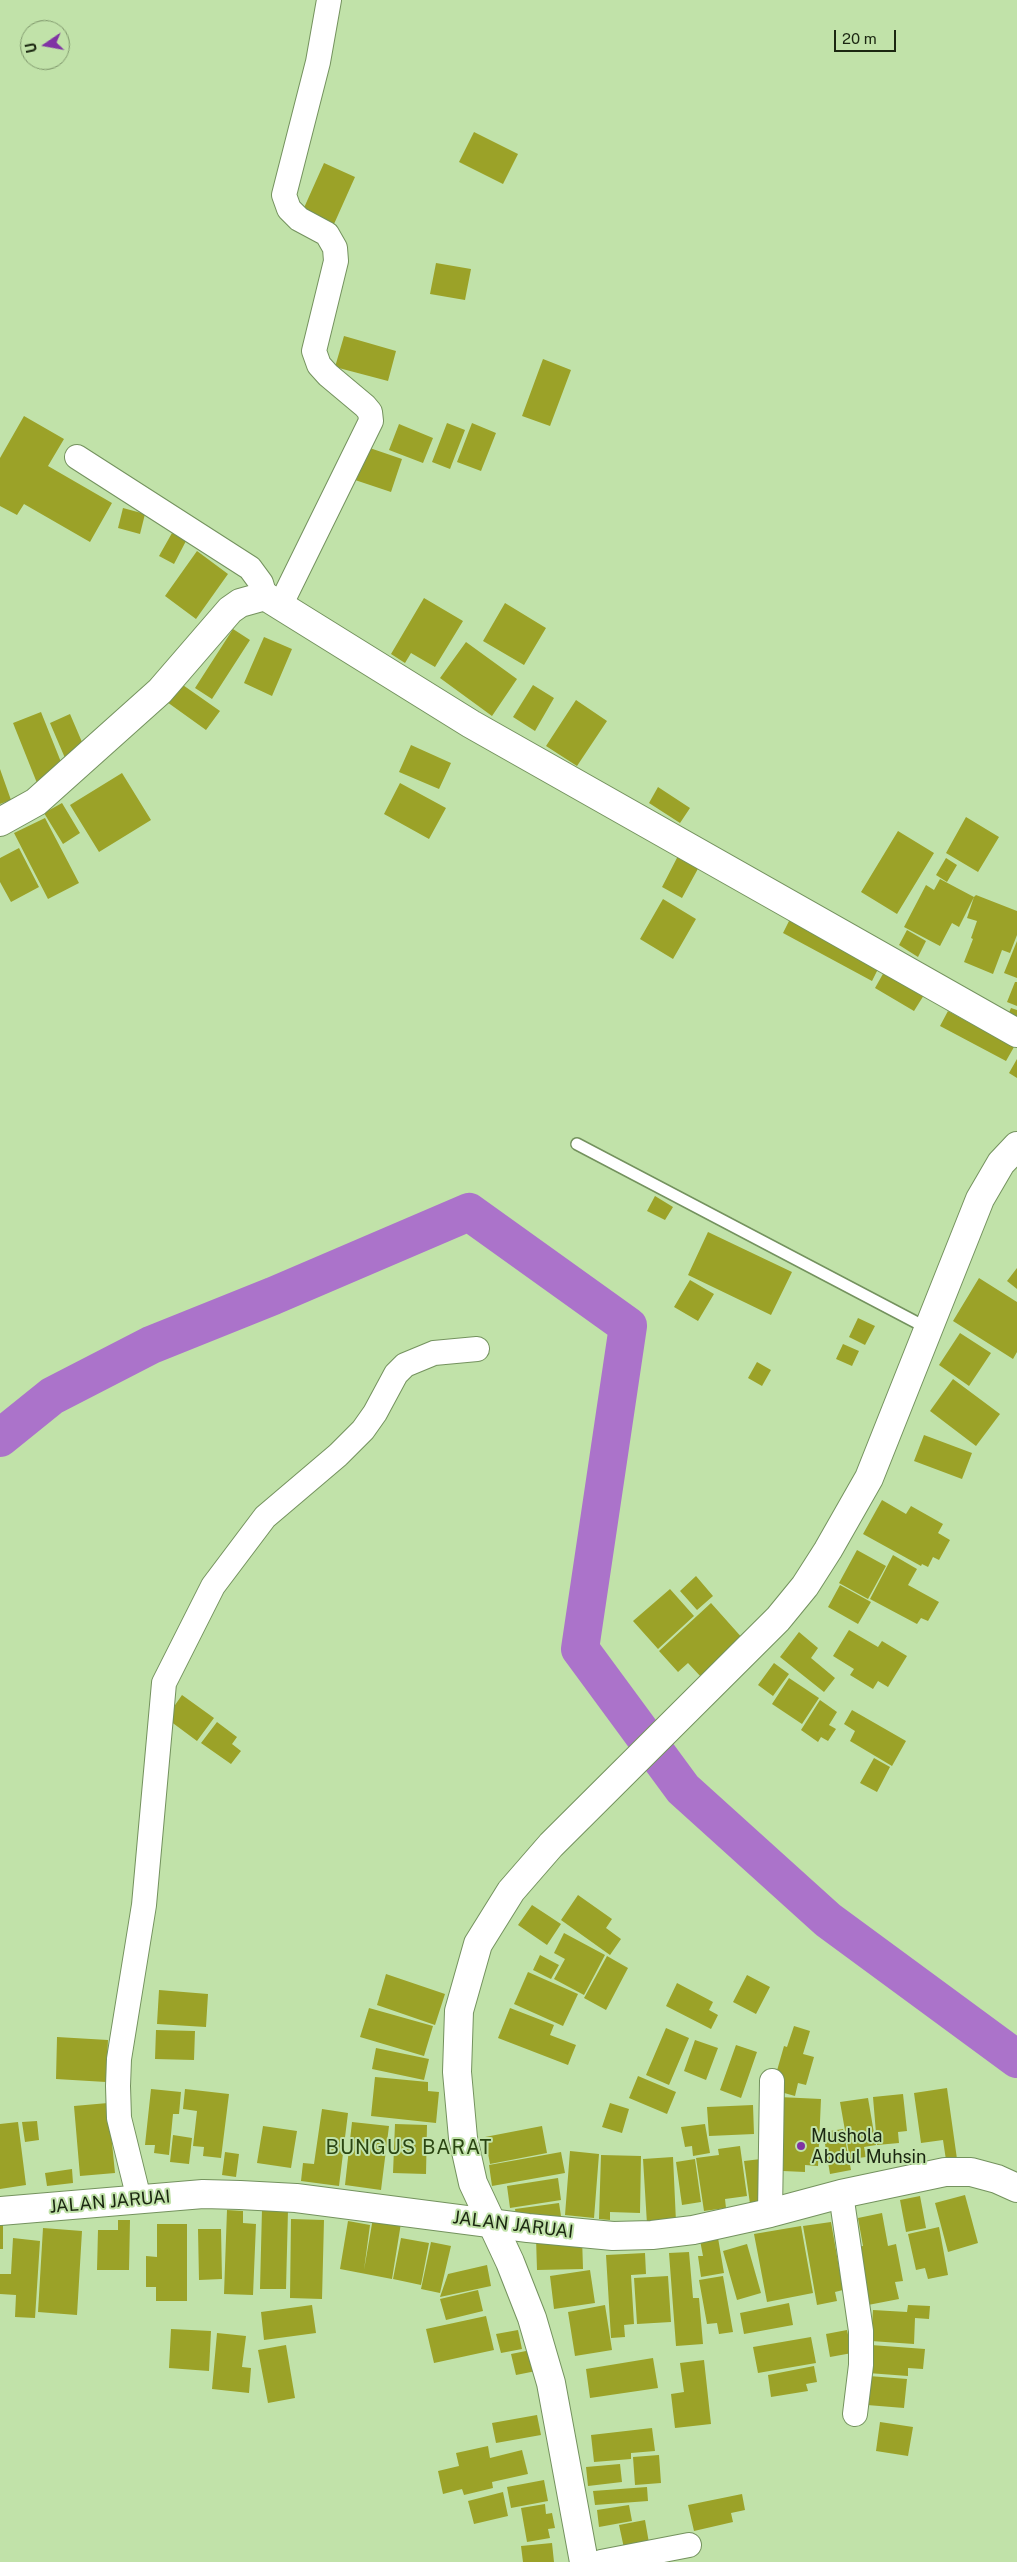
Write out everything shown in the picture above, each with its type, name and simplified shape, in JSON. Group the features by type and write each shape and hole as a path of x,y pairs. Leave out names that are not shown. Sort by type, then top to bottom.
{"main road":[{"path":"0,822 36,802 160,691 230,610 240,603 273,600 470,724 1017,1033"},
{"path":"584,2562 551,2383 532,2318 473,2182 463,2138 457,2072 459,2011 478,1944 511,1891 602,1794 778,1620 805,1586 869,1478 927,1328 980,1199 1001,1163 1017,1146"},
{"name":"JALAN JARUAI","path":"0,2211 203,2194 296,2198 491,2223 613,2236 652,2235 693,2230 770,2214 841,2194 945,2172 971,2172 997,2179 1017,2188"}],"street":[{"path":"77,457 250,568 273,600 371,421 370,412 365,406 319,365 314,351 336,261 335,248 326,234 299,219 289,209 284,195 318,62 329,0"},
{"path":"138,2200 119,2118 119,2059 144,1905 164,1683 213,1586 265,1517 338,1455 363,1430 375,1413 396,1374 405,1364 434,1353 477,1349"},
{"path":"770,2214 772,2081"},
{"path":"841,2194 861,2331 861,2365 855,2414"},
{"path":"601,2562 689,2545"}],"lane":[{"path":"577,1144 927,1328"}],"building":[{"path":"474,132 518,154 503,184 459,162"},
{"path":"324,163 355,177 334,224 303,210"},
{"path":"436,263 471,269 465,300 430,294"},
{"path":"344,336 396,351 388,381 335,367"},
{"path":"543,359 571,370 550,426 522,416"},
{"path":"24,416 64,439 48,466 112,503 90,542 24,504 17,515 0,506 0,458"},
{"path":"447,423 465,430 450,469 432,462"},
{"path":"472,423 496,433 481,471 457,462"},
{"path":"399,424 433,438 423,463 389,450"},
{"path":"361,445 402,459 391,492 349,478"},
{"path":"123,508 145,514 140,534 118,528"},
{"path":"172,533 186,541 174,564 159,556"},
{"path":"197,551 228,574 196,619 165,596"},
{"path":"424,598 463,621 435,667 411,653 405,663 391,654"},
{"path":"505,603 546,628 524,665 483,641"},
{"path":"233,629 250,640 212,699 195,688"},
{"path":"264,637 292,649 272,696 244,683"},
{"path":"466,642 517,679 492,716 440,678"},
{"path":"180,683 220,711 206,730 167,702"},
{"path":"533,685 554,698 535,731 513,717"},
{"path":"576,700 607,721 577,766 546,746"},
{"path":"41,712 65,772 37,783 13,723"},
{"path":"70,714 85,749 65,758 50,723"},
{"path":"411,745 451,763 439,789 399,772"},
{"path":"0,769 11,800 0,804"},
{"path":"122,773 151,820 99,852 70,805"},
{"path":"400,783 446,808 429,839 384,814"},
{"path":"658,787 690,808 680,823 649,803"},
{"path":"62,803 80,833 63,844 44,813"},
{"path":"966,817 999,837 978,872 946,853"},
{"path":"45,818 79,883 48,899 14,833"},
{"path":"898,831 934,853 897,914 861,892"},
{"path":"19,848 39,887 11,902 0,882 0,858"},
{"path":"679,854 700,865 682,898 662,887"},
{"path":"946,858 957,865 947,882 936,875"},
{"path":"940,879 974,897 959,927 952,923 940,946 904,927 926,885 934,890"},
{"path":"976,895 1017,911 1017,935 1010,953 1002,950 993,974 964,962 973,939 971,938 977,921 967,918"},
{"path":"663,899 696,919 673,959 640,939"},
{"path":"790,919 879,967 872,981 783,933"},
{"path":"907,930 926,941 918,957 899,945"},
{"path":"1017,941 1017,978 1004,973"},
{"path":"884,972 924,995 914,1011 875,988"},
{"path":"1015,982 1017,982 1017,1006 1007,1002"},
{"path":"1011,1008 1017,1010 1017,1019 1008,1015"},
{"path":"948,1011 1014,1047 1006,1061 940,1026"},
{"path":"1017,1059 1017,1078 1009,1073"},
{"path":"655,1196 673,1207 665,1220 647,1211"},
{"path":"708,1232 792,1272 771,1315 688,1275"},
{"path":"1017,1268 1017,1289 1007,1281"},
{"path":"979,1278 1017,1302 1017,1352 1013,1359 953,1321"},
{"path":"690,1280 714,1294 698,1321 674,1307"},
{"path":"858,1318 875,1326 865,1345 849,1337"},
{"path":"960,1333 991,1353 969,1386 939,1365"},
{"path":"843,1344 859,1351 852,1366 836,1359"},
{"path":"757,1362 771,1370 762,1386 748,1378"},
{"path":"953,1379 1000,1414 976,1446 930,1411"},
{"path":"924,1435 972,1453 962,1479 914,1461"},
{"path":"882,1500 906,1514 911,1506 943,1524 938,1533 950,1540 939,1560 933,1557 928,1567 922,1564 921,1566 863,1534"},
{"path":"857,1550 886,1566 868,1599 839,1583"},
{"path":"893,1555 917,1569 908,1585 939,1602 928,1621 921,1618 917,1624 870,1599"},
{"path":"696,1576 713,1596 697,1610 680,1591"},
{"path":"840,1585 871,1602 858,1624 828,1607"},
{"path":"670,1589 694,1616 658,1649 633,1621"},
{"path":"711,1603 744,1640 702,1678 688,1663 678,1672 659,1651"},
{"path":"849,1630 878,1647 882,1641 907,1656 888,1687 878,1681 873,1689 850,1675 854,1669 833,1656"},
{"path":"799,1632 818,1648 811,1658 835,1678 824,1692 780,1657"},
{"path":"774,1663 789,1674 773,1696 758,1685"},
{"path":"789,1678 819,1698 802,1724 772,1704"},
{"path":"182,1695 214,1718 197,1741 166,1718"},
{"path":"820,1700 837,1712 829,1725 836,1729 828,1741 821,1737 818,1742 801,1730"},
{"path":"852,1710 906,1741 892,1766 850,1741 855,1731 844,1724"},
{"path":"217,1722 237,1737 232,1744 241,1751 231,1764 201,1743"},
{"path":"874,1758 890,1767 877,1792 860,1783"},
{"path":"578,1895 612,1919 606,1928 621,1939 610,1955 561,1920"},
{"path":"532,1905 561,1924 547,1945 518,1925"},
{"path":"564,1933 605,1955 584,1995 554,1979 565,1959 554,1953"},
{"path":"540,1955 559,1965 551,1979 533,1970"},
{"path":"607,1956 628,1968 606,2010 584,1998"},
{"path":"528,1972 578,1994 563,2026 514,2004"},
{"path":"386,1974 445,1994 435,2025 377,2005"},
{"path":"747,1975 770,1987 756,2014 733,2002"},
{"path":"677,1983 713,2002 709,2010 718,2015 711,2029 666,2006"},
{"path":"159,1990 208,1994 206,2027 157,2024"},
{"path":"369,2008 433,2026 424,2056 360,2037"},
{"path":"510,2008 554,2025 550,2035 576,2045 568,2065 498,2038"},
{"path":"794,2026 810,2031 803,2054 814,2057 806,2085 798,2083 795,2096 777,2091 776,2074 784,2046 787,2047"},
{"path":"666,2028 689,2038 669,2085 646,2075"},
{"path":"156,2030 195,2031 194,2060 155,2059"},
{"path":"57,2037 108,2040 106,2082 56,2079"},
{"path":"695,2040 718,2048 706,2080 684,2071"},
{"path":"736,2045 757,2052 741,2098 720,2090"},
{"path":"376,2048 429,2059 424,2080 372,2069"},
{"path":"638,2076 676,2092 667,2114 629,2098"},
{"path":"375,2077 428,2082 428,2091 439,2092 436,2123 371,2116"},
{"path":"947,2088 957,2159 946,2160 943,2140 921,2143 914,2093"},
{"path":"151,2089 181,2092 179,2114 173,2114 169,2155 154,2153 155,2145 145,2145"},
{"path":"185,2089 229,2094 221,2158 203,2156 204,2147 193,2146 197,2111 183,2109"},
{"path":"903,2094 907,2131 898,2132 899,2143 877,2145 873,2097"},
{"name":"Mushola Abdul Muhsin","path":"779,2097 821,2099 818,2166 805,2165 805,2172 783,2171 784,2127 778,2127"},
{"path":"868,2098 876,2145 864,2147 866,2157 850,2159 840,2102"},
{"path":"108,2103 115,2173 80,2176 74,2106"},
{"path":"610,2103 629,2109 622,2133 602,2127"},
{"path":"753,2105 754,2134 709,2136 707,2107"},
{"path":"322,2109 348,2113 339,2186 301,2181 303,2163 314,2164"},
{"path":"37,2121 39,2140 25,2142 22,2122"},
{"path":"18,2122 26,2185 0,2189 0,2124"},
{"path":"352,2122 389,2126 381,2190 345,2185"},
{"path":"395,2124 427,2125 426,2174 393,2173"},
{"path":"705,2124 710,2153 693,2156 692,2146 685,2147 681,2127"},
{"path":"263,2126 297,2131 291,2168 257,2163"},
{"path":"542,2126 547,2153 490,2164 485,2137"},
{"path":"843,2129 851,2170 830,2174 823,2132"},
{"path":"173,2135 192,2138 189,2164 170,2162"},
{"path":"740,2146 747,2196 725,2199 726,2208 704,2211 696,2158 719,2155 718,2149"},
{"path":"570,2151 599,2154 594,2218 565,2215"},
{"path":"225,2152 239,2154 236,2177 222,2175"},
{"path":"561,2152 565,2173 492,2186 489,2165"},
{"path":"601,2155 641,2156 640,2213 610,2212 610,2220 599,2219"},
{"path":"673,2157 676,2222 647,2224 643,2159"},
{"path":"695,2159 701,2202 682,2205 676,2162"},
{"path":"761,2159 766,2202 750,2204 744,2161"},
{"path":"72,2169 73,2183 47,2186 45,2173"},
{"path":"558,2178 561,2200 510,2208 507,2186"},
{"path":"965,2195 978,2243 948,2252 935,2203"},
{"path":"920,2196 926,2228 906,2232 900,2200"},
{"path":"559,2203 561,2216 517,2222 515,2209"},
{"path":"262,2209 288,2210 286,2289 260,2289"},
{"path":"227,2210 243,2211 243,2223 256,2224 253,2295 224,2294"},
{"path":"882,2213 888,2246 896,2244 903,2281 895,2282 899,2299 868,2305 851,2248 863,2246 858,2218"},
{"path":"373,2218 401,2223 392,2279 340,2269 348,2221 370,2225 364,2270"},
{"path":"291,2219 324,2220 322,2299 290,2298"},
{"path":"118,2220 130,2220 129,2270 97,2270 98,2230 118,2230"},
{"path":"831,2222 843,2290 835,2292 837,2301 817,2305 803,2226"},
{"path":"157,2224 187,2224 187,2301 156,2301 156,2287 146,2287 146,2256 157,2257"},
{"path":"0,2225 3,2225 3,2249 0,2249"},
{"path":"801,2226 813,2293 767,2302 754,2234"},
{"path":"939,2227 948,2275 928,2279 925,2268 916,2270 908,2234"},
{"path":"43,2228 82,2231 77,2315 38,2312"},
{"path":"198,2229 221,2229 222,2279 199,2280"},
{"path":"717,2232 724,2273 701,2277 698,2256 703,2256 699,2235"},
{"path":"582,2237 583,2269 537,2270 536,2238"},
{"path":"13,2238 40,2241 35,2318 15,2317 16,2295 0,2294 0,2274 11,2274"},
{"path":"401,2238 429,2243 421,2285 393,2279"},
{"path":"431,2242 451,2246 440,2293 421,2289"},
{"path":"747,2244 761,2293 737,2300 723,2251"},
{"path":"689,2252 693,2298 699,2298 703,2344 676,2346 669,2253"},
{"path":"645,2253 646,2274 631,2275 634,2324 624,2325 625,2337 611,2338 606,2255"},
{"path":"487,2265 491,2286 440,2297 448,2274"},
{"path":"590,2270 595,2303 554,2309 550,2276"},
{"path":"668,2276 671,2322 637,2324 634,2278"},
{"path":"723,2276 733,2332 719,2334 717,2323 707,2324 699,2280"},
{"path":"478,2290 483,2311 446,2320 440,2299"},
{"path":"789,2303 793,2325 744,2334 740,2313"},
{"path":"312,2305 316,2333 264,2340 261,2312"},
{"path":"605,2305 612,2350 575,2356 568,2312"},
{"path":"908,2305 930,2306 929,2319 915,2318 914,2344 871,2341 873,2310 907,2312"},
{"path":"486,2316 494,2350 434,2363 426,2329"},
{"path":"171,2329 211,2331 209,2371 169,2368"},
{"path":"518,2330 522,2349 501,2353 496,2334"},
{"path":"847,2330 852,2353 830,2357 826,2334"},
{"path":"217,2333 246,2336 242,2367 251,2368 249,2393 212,2389"},
{"path":"811,2337 816,2363 758,2373 753,2347"},
{"path":"286,2345 295,2398 268,2403 258,2350"},
{"path":"871,2345 925,2349 923,2369 908,2368 908,2376 868,2373"},
{"path":"531,2350 536,2371 516,2375 511,2354"},
{"path":"653,2358 658,2388 590,2398 586,2369"},
{"path":"704,2360 711,2424 675,2428 671,2394 684,2392 680,2363"},
{"path":"814,2366 817,2382 806,2384 808,2391 771,2397 768,2375"},
{"path":"869,2376 907,2379 904,2408 867,2405"},
{"path":"537,2415 541,2435 496,2443 492,2423"},
{"path":"880,2422 913,2427 908,2456 876,2451"},
{"path":"652,2428 655,2451 631,2453 631,2459 594,2462 591,2435"},
{"path":"488,2446 490,2458 522,2450 528,2474 492,2482 493,2488 464,2495 462,2489 443,2494 438,2471 459,2466 456,2453"},
{"path":"659,2455 661,2483 635,2485 633,2457"},
{"path":"620,2464 622,2482 588,2486 586,2467"},
{"path":"544,2480 548,2501 511,2508 507,2487"},
{"path":"647,2487 648,2501 595,2505 593,2491"},
{"path":"503,2492 508,2516 474,2524 468,2501"},
{"path":"742,2494 745,2510 731,2513 733,2522 694,2531 688,2505"},
{"path":"545,2504 546,2514 552,2513 555,2528 548,2529 550,2538 527,2542 521,2508"},
{"path":"629,2505 632,2521 599,2527 597,2510"},
{"path":"645,2520 649,2543 624,2548 619,2525"},
{"path":"552,2543 554,2562 523,2562 521,2546"}],"waterway":[{"path":"0,1438 52,1396 151,1345 273,1296 469,1212 628,1326 580,1649 683,1789 828,1920 1017,2059"}],"place":[{"name":"Mushola Abdul Muhsin","path":"801,2146"}],"district":[{"name":"BUNGUS BARAT","path":"409,2148"}]}
